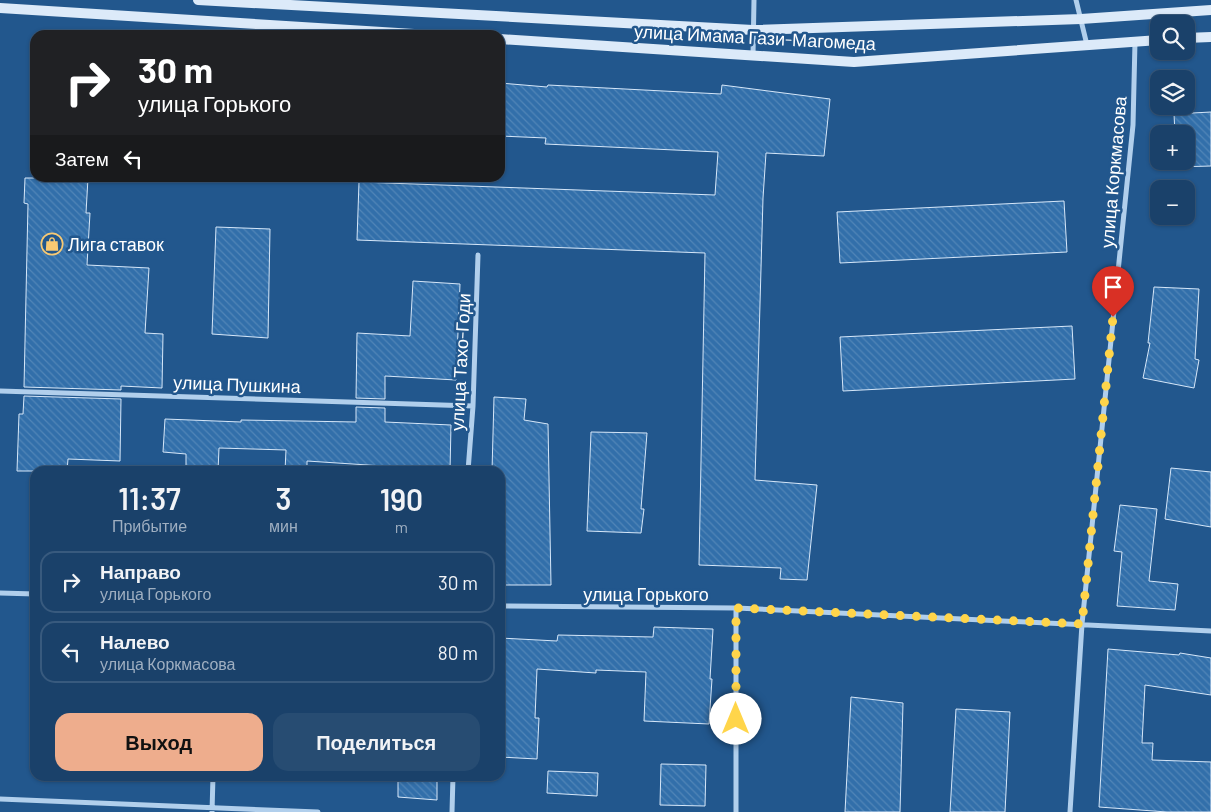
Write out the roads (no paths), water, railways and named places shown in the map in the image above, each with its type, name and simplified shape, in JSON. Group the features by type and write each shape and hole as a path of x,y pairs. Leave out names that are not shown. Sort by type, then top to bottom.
{"main road":[{"path":"198,0 753,30 1081,20 1211,10"},
{"path":"0,8 350,30"},
{"path":"1195,38 1211,37"},
{"name":"улица Имама Гази-Магомеда","path":"505,39 854,62 1150,41"}],"street":[{"path":"753,55 754,0"},
{"path":"1076,0 1087,45"},
{"name":"улица Коркмасова","path":"1070,812 1082,624 1133,124 1135,42"},
{"name":"улица Тахо-Годи","path":"468,466 473,406 478,255"},
{"name":"улица Пушкина","path":"0,391 473,406"},
{"path":"0,593 30,594"},
{"name":"улица Горького","path":"505,606 736,608 1211,630"},
{"path":"736,608 736,812"},
{"path":"212,810 213,781"},
{"path":"452,812 453,781"},
{"path":"0,799 212,810 318,812"}],"place":[{"name":"Лига ставок","path":"52,244"}]}
